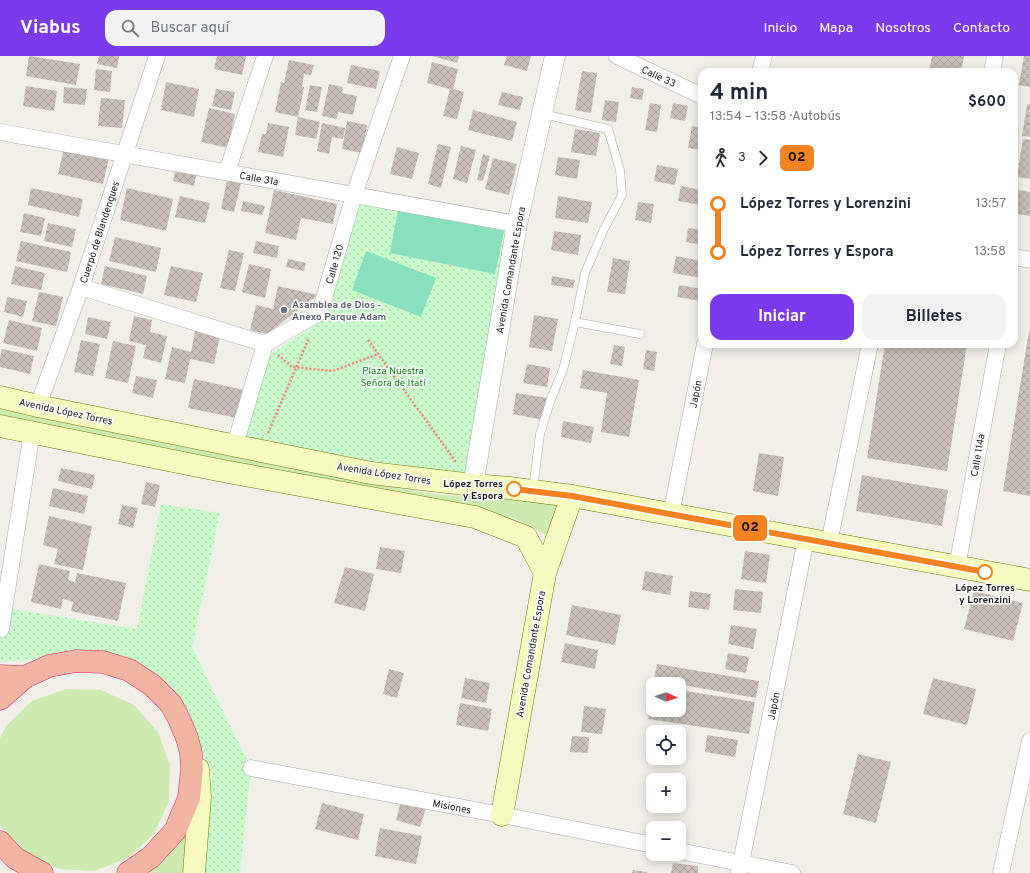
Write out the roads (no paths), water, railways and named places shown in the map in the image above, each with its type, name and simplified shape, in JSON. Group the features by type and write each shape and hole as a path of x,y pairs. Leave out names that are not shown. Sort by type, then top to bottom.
{"highway":[{"path":"0,699 25,677 49,666 76,660 103,662 129,670 152,685 171,704 187,738 191,753 192,768 189,798 175,831 151,857 128,873"},
{"path":"0,676 25,677"},
{"path":"0,842 15,858 42,873"}],"main road":[{"name":"Avenida López Torres","path":"0,397 371,473 572,496 1030,580"},
{"path":"0,426 230,472 475,517 526,537 545,573"},
{"name":"Avenida Comandante Espora","path":"502,816 545,573 572,496"},
{"path":"191,753 198,764 200,797 194,873"}],"street":[{"name":"Cuerpo de Blandengues","path":"38,406 81,287 157,56"},
{"path":"227,172 265,56"},
{"name":"Calle 120","path":"265,344 320,312 354,195 402,56"},
{"name":"Avenida Comandante Espora","path":"472,485 517,224 555,56"},
{"name":"Calle 33","path":"617,56 698,94"},
{"path":"761,68 764,56"},
{"path":"993,68 995,56"},
{"name":"Calle 31a","path":"0,132 517,224"},
{"path":"1018,258 1030,260"},
{"path":"81,287 265,344 235,446"},
{"name":"Japón","path":"671,514 704,348"},
{"path":"829,543 869,348"},
{"name":"Calle 114a","path":"957,567 997,348"},
{"path":"1,629 32,432"},
{"name":"Japón","path":"740,868 806,539"},
{"path":"1001,873 1030,741"},
{"name":"Misiones","path":"251,768 646,844"},
{"path":"686,853 740,868 792,873"}],"lane":[{"path":"533,491 540,434 563,370 585,273 604,229 622,195 620,170 608,129 542,114"},
{"path":"575,322 640,334"}],"place":[{"name":"Asamblea de Dios - Anexo Parque Adam","path":"284,310"},
{"name":"López Torres y Espora","path":"514,489"},
{"name":"López Torres y Lorenzini","path":"985,572"}],"park label":[{"name":"Plaza Nuestra Señora de Itatí","path":"393,376"}]}
